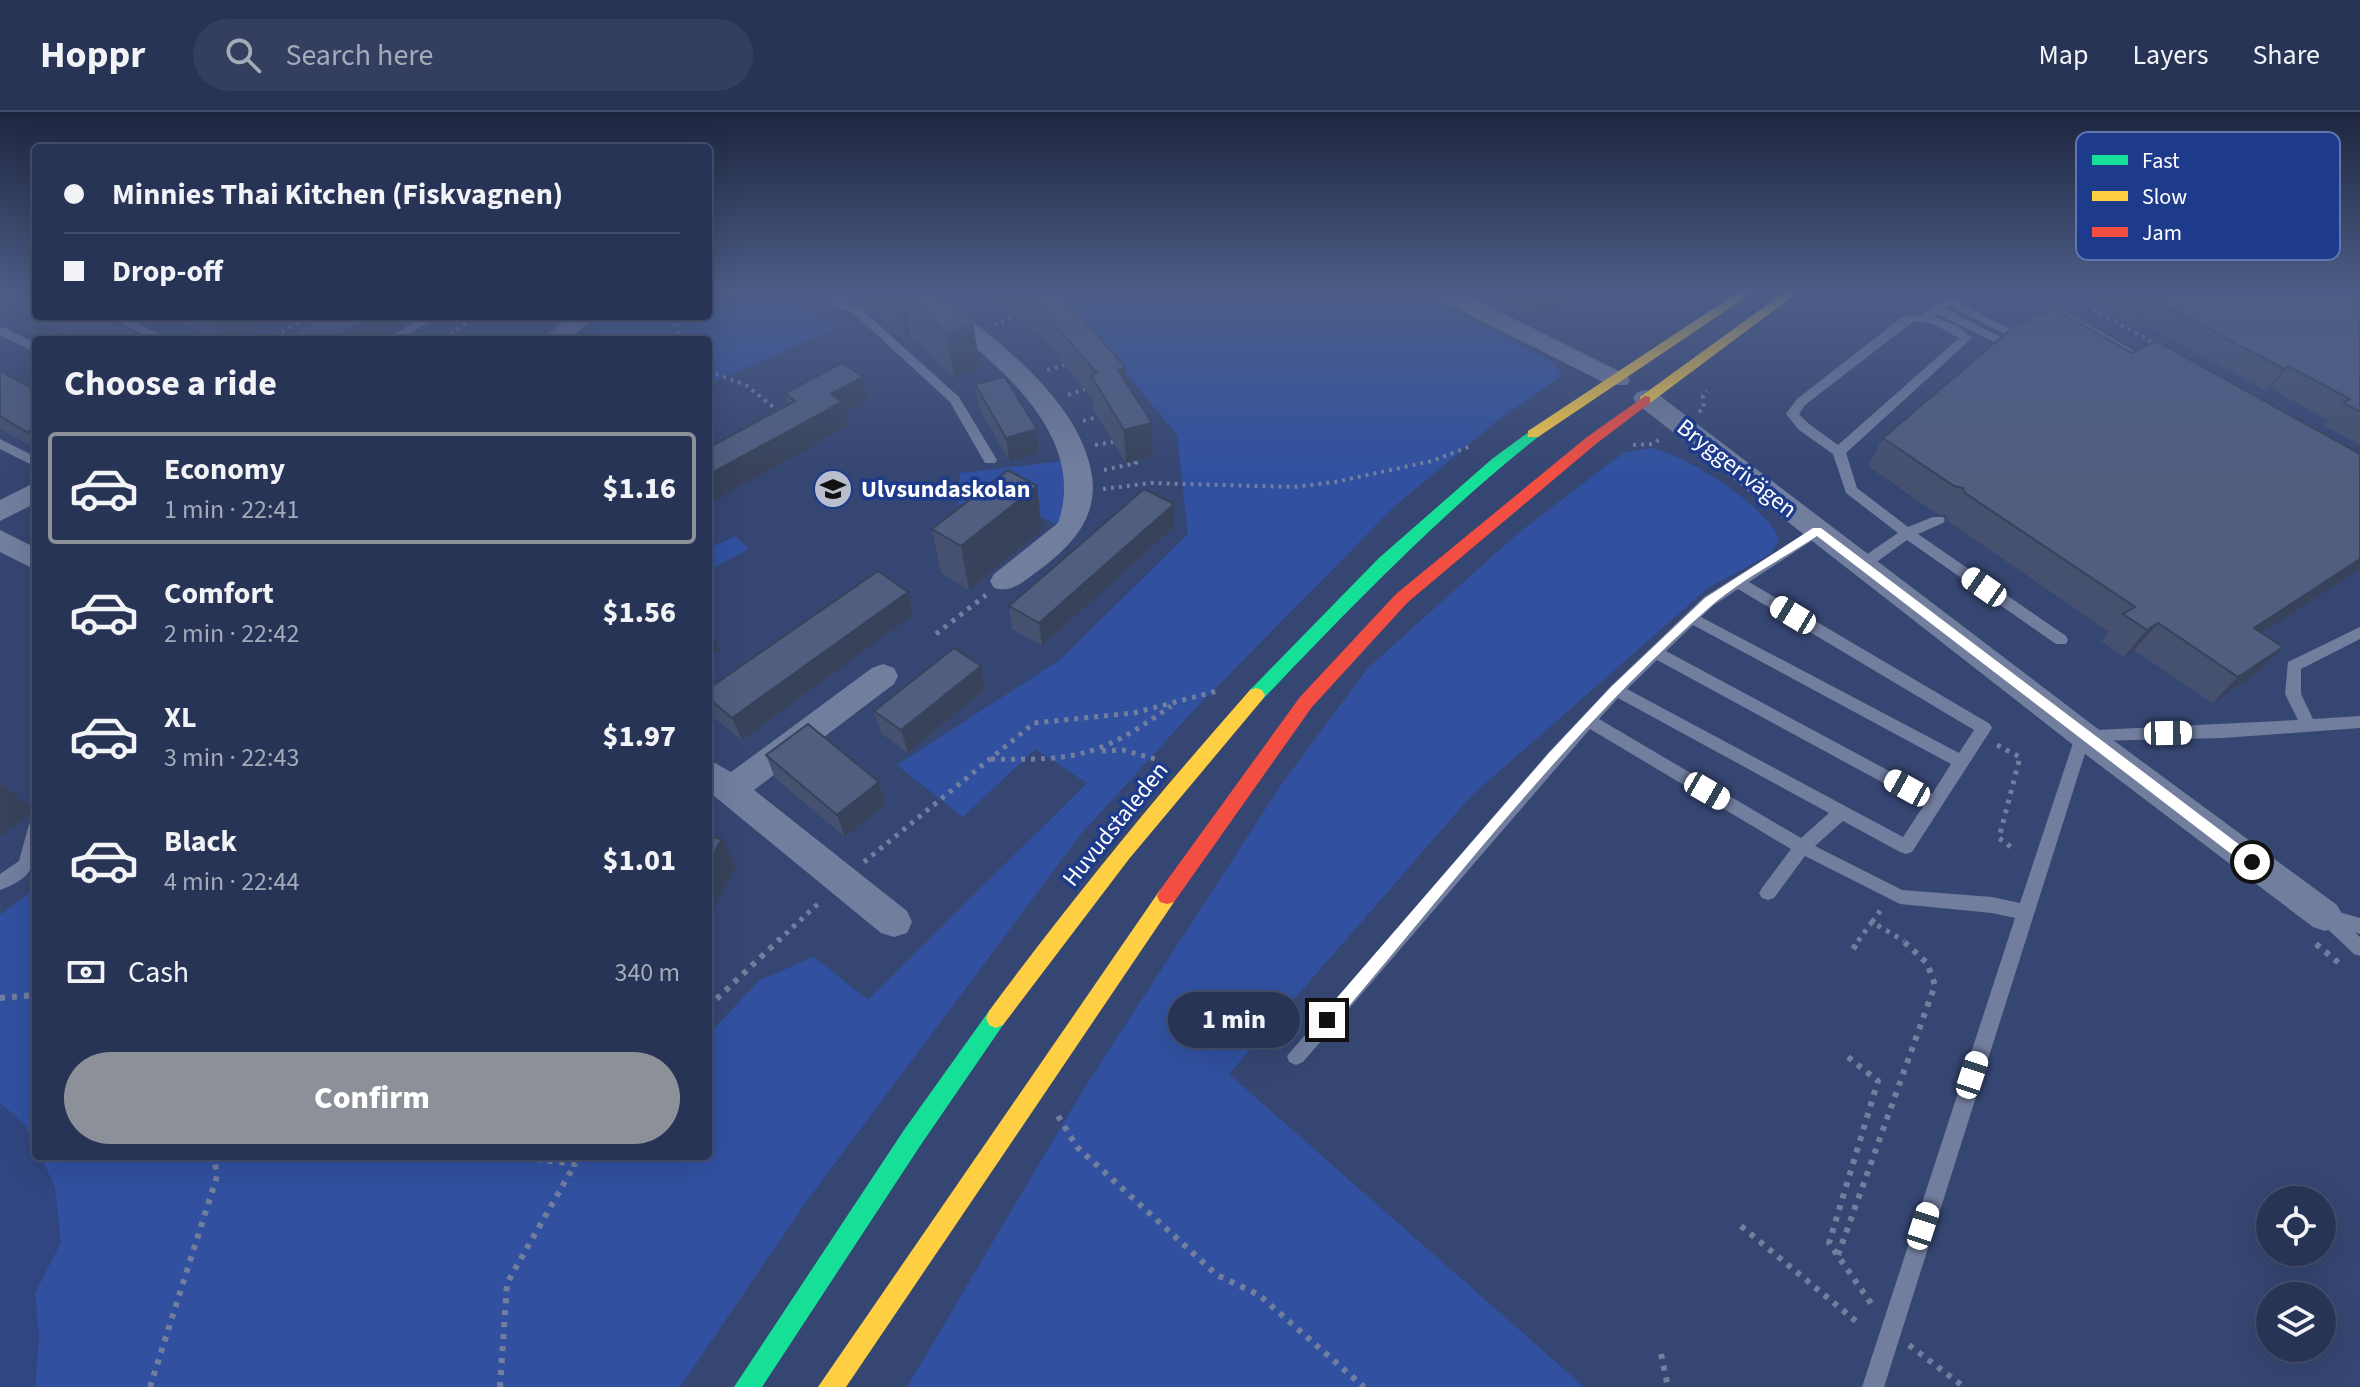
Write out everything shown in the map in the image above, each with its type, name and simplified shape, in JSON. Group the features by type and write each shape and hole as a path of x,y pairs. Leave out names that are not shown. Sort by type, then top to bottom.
{"main road":[{"name":"Huvudstaleden","path":"747,1387 882,1180 1072,915 1175,786 1264,682 1366,578 1499,460 1567,411 1658,352"},
{"path":"831,1387 1137,937 1306,702 1402,598 1646,398 1709,352"},
{"path":"1618,380 1646,398"}],"street":[{"path":"997,352 1049,409 1071,450 1081,491 1069,529 1004,581"},
{"path":"1563,352 1618,380"},
{"name":"Bryggerivägen","path":"1646,398 2083,735 2325,916"},
{"path":"4,505 32,493"},
{"path":"0,540 32,558"},
{"path":"883,676 720,781 894,922"}],"lane":[{"path":"903,352 955,400 990,460"},
{"path":"1864,352 1801,402 1792,414 1804,427 1839,452 1851,490 1907,533 2061,640"},
{"path":"1839,452 1950,352"},
{"path":"0,443 32,461"},
{"path":"1862,565 1907,533 1938,520"},
{"path":"1296,1056 1616,690 1709,601 1817,531"},
{"path":"1616,690 1906,847 1984,728 1738,582"},
{"path":"1691,618 1961,762"},
{"path":"2308,725 2293,694 2293,666 2360,632"},
{"path":"1656,652 1935,803"},
{"path":"1588,720 1802,847 1900,897 1992,905 2025,912"},
{"path":"1879,1382 1890,1331 2083,735 2224,732 2360,722"},
{"path":"1768,893 1802,847 1841,812"},
{"path":"0,883 26,865 32,843"},
{"path":"2325,916 2360,926"},
{"path":"2325,916 2360,948"}],"path":[{"path":"712,372 746,385 786,417"},
{"path":"1628,446 1653,444"},
{"path":"1081,491 1151,483 1294,487 1335,482 1432,461 1473,445"},
{"path":"1127,466 1136,463 1134,461"},
{"path":"936,634 1004,581"},
{"path":"712,1003 925,809 1034,723 1134,713 1227,688"},
{"path":"1097,751 1122,740 1175,703"},
{"path":"1978,736 2020,757 1999,838 2011,847"},
{"path":"990,759 1033,760 1123,750 1166,762"},
{"path":"1853,949 1878,913"},
{"path":"1838,1255 1935,985 1933,969 1925,957 1872,922"},
{"path":"0,998 32,995"},
{"path":"1848,1057 1878,1081 1829,1243 1890,1331 1964,1387"},
{"path":"1052,1105 1077,1147 1217,1275 1259,1295 1364,1387"},
{"path":"150,1387 217,1176 215,1160"},
{"path":"544,1160 575,1164"},
{"path":"500,1387 507,1283 575,1164 580,1160"},
{"path":"1741,1226 1857,1322"},
{"path":"1661,1354 1668,1387"}],"shaded area":[{"path":"712,352 781,352 712,382"},
{"path":"1109,352 1534,352 1552,362 1562,376 1498,420 1396,505 1194,710 1080,835 804,1205 680,1387 35,1387 39,1338 35,1293 61,1242 42,1160 712,1160 712,1031 760,980 814,957 868,1000 1087,783 1035,749 963,817 897,765 1060,660 1188,534 1177,435"},
{"path":"1651,448 1704,471 1759,512 1779,539 1772,553 1708,588 1471,796 1229,1074 1584,1387 907,1387 1080,1095 1281,785 1368,668 1516,535 1623,453"},
{"path":"1063,461 1068,493 1059,525 1013,506 958,505 960,473"},
{"path":"735,536 749,549 713,568 712,547"},
{"path":"32,891 32,1139 24,1124 0,1103 0,915"},
{"path":"0,1103 32,1138 32,1160 43,1160 55,1188 61,1242 35,1293 39,1338 35,1387 0,1387"}],"building":[{"path":"1079,352 1112,352 1125,367 1118,370 1152,423 1124,430 1091,375 1097,373"},
{"path":"1983,352 2177,352 2360,454 2360,559 2254,628 2283,647 2238,677 2158,623 2147,630 2123,614 2135,607 1965,493 1963,488 1954,486 1883,438"},
{"path":"2253,352 2360,352 2360,412 2343,403 2350,399 2288,366 2284,369"},
{"path":"842,363 863,377 831,394 842,402 712,473 712,446 795,401 785,393"},
{"path":"0,371 32,388 32,429 27,432 0,416"},
{"path":"1005,377 1037,429 1006,438 975,384"},
{"path":"1008,470 1037,486 961,546 932,529"},
{"path":"1144,489 1174,504 1039,623 1009,606"},
{"path":"878,571 908,592 732,718 712,701 712,686"},
{"path":"954,648 981,666 901,730 874,711"},
{"path":"808,724 879,782 837,815 766,755"},
{"path":"712,837 722,839 712,856"}],"tram line":[{"path":"2135,352 2155,364"}],"traffic: fast":[{"path":"1256,695 1385,562 1533,434"},
{"path":"747,1387 912,1138 996,1018"}],"traffic: slow":[{"path":"1533,434 1656,352"},
{"path":"1645,400 1710,352"},
{"path":"996,1018 1122,854 1256,695"},
{"path":"831,1387 1167,896"}],"traffic: jam":[{"path":"1167,896 1306,702 1402,598 1592,440 1645,400"}],"place":[{"name":"Ulvsundaskolan","path":"833,489"}],"route":[{"path":"1327,1020 1554,757 1616,690 1709,601 1817,531 2252,862"}]}
